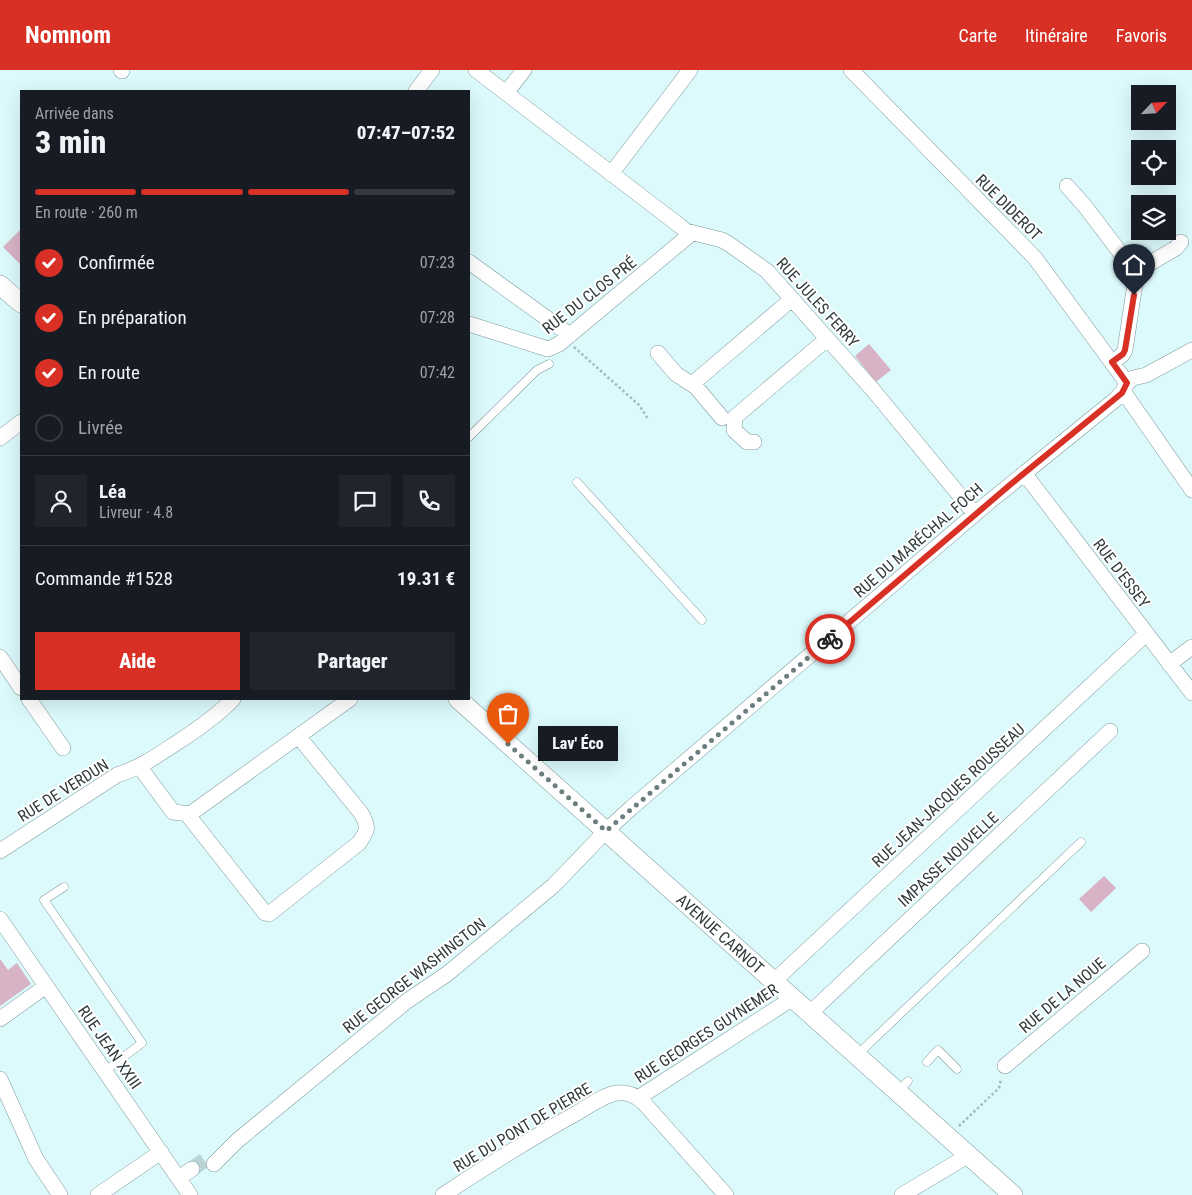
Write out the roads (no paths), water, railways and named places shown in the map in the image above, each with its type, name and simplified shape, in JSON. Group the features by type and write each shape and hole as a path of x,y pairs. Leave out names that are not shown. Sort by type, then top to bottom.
{"street":[{"path":"417,90 432,70"},
{"name":"RUE JULES FERRY","path":"476,70 680,226 692,233 722,240 737,248 768,271 873,390 975,514"},
{"path":"506,93 524,70"},
{"path":"611,174 690,70"},
{"name":"RUE DIDEROT","path":"851,70 1035,258 1112,362 1125,387 1192,490"},
{"path":"1067,186 1084,205 1135,272 1136,277 1125,350 1123,354 1112,362"},
{"name":"RUE DU CLOS PRÉ","path":"470,324 548,349 552,348 568,338 692,233"},
{"path":"1135,272 1176,248 1181,242"},
{"path":"470,263 568,338"},
{"path":"1,289 20,302"},
{"path":"692,384 792,299"},
{"path":"754,442 747,442 734,430 735,417 827,339"},
{"name":"RUE DU MARÉCHAL FOCH","path":"606,831 975,514 1116,399 1134,378 1146,375 1192,350"},
{"path":"658,353 676,374 692,384 722,418"},
{"path":"0,438 20,423"},
{"name":"RUE D'ESSEY","path":"1024,473 1192,693"},
{"name":"RUE JEAN-JACQUES ROUSSEAU","path":"774,981 1146,634"},
{"path":"1168,664 1192,647"},
{"path":"0,657 20,687"},
{"path":"30,700 64,748"},
{"name":"RUE DE VERDUN","path":"0,851 117,775 143,764 216,716 232,700"},
{"path":"143,764 173,812 187,814 198,810 349,700"},
{"name":"AVENUE CARNOT","path":"459,700 857,1055 903,1086 968,1155 1014,1195"},
{"name":"IMPASSE NOUVELLE","path":"810,1013 1110,731"},
{"path":"187,814 265,913 268,914 360,843 367,832 367,822 361,813 298,736"},
{"name":"RUE GEORGE WASHINGTON","path":"211,1161 406,1001 447,974 520,914 568,873 606,831"},
{"name":"RUE JEAN XXIII","path":"0,919 184,1186"},
{"name":"RUE DE LA NOUE","path":"1004,1066 1142,951"},
{"path":"0,1018 46,986"},
{"name":"RUE GEORGES GUYNEMER","path":"638,1098 793,998"},
{"path":"0,1079 36,1159 60,1195"},
{"name":"RUE DU PONT DE PIERRE","path":"443,1195 526,1141 603,1098 621,1093 630,1094 638,1098"},
{"path":"638,1098 726,1195"},
{"path":"98,1195 161,1152"},
{"path":"902,1195 968,1155"},
{"path":"184,1186 194,1173"}],"lane":[{"path":"470,436 537,370 549,364"},
{"path":"576,482 702,620"},
{"path":"857,1055 1081,842"},
{"path":"64,886 44,900 142,1043 105,1071"},
{"path":"927,1062 938,1050 957,1069"}],"tunnel":[{"path":"192,1169 209,1157"}],"place":[{"name":"Lav' Éco","path":"508,744"}]}
